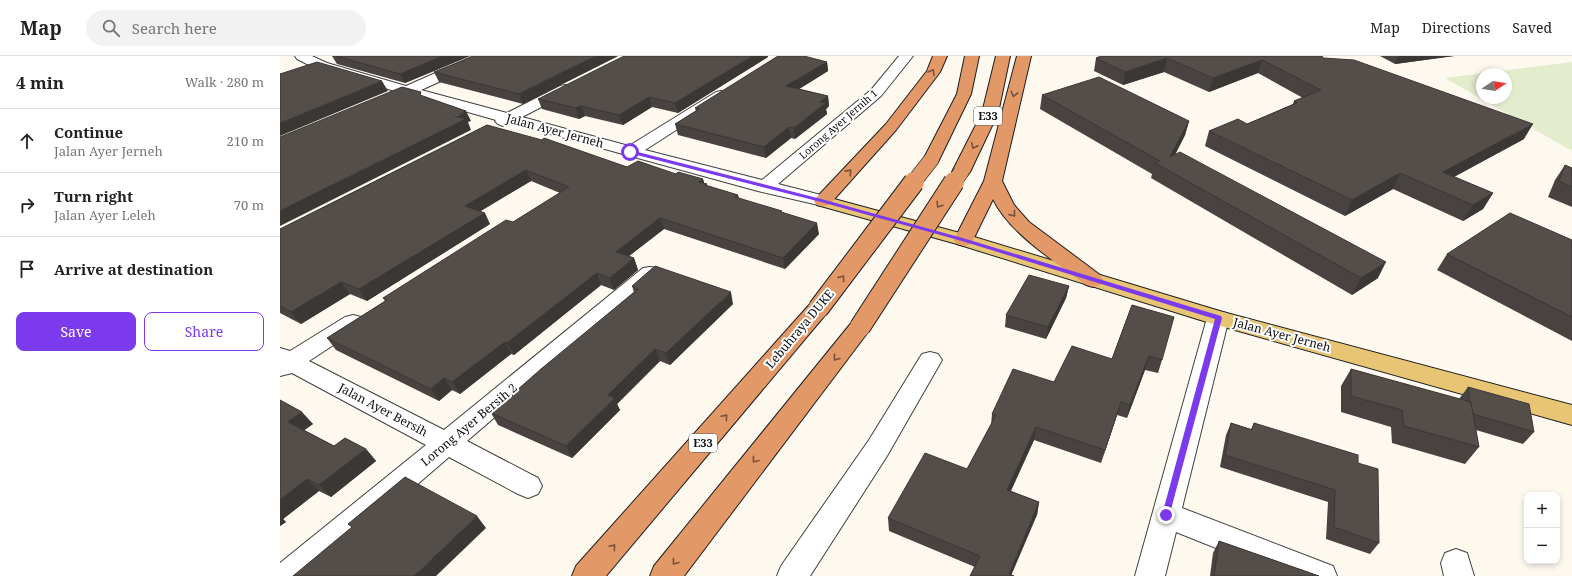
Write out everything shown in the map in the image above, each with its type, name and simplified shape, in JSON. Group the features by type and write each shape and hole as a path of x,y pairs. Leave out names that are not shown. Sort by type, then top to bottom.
{"highway":[{"path":"823,201 891,127 933,72 940,56"},
{"name":"Lebuhraya DUKE","path":"587,576 818,310 931,160 964,94 972,56"},
{"name":"E33","path":"665,576 860,327 961,172 990,113 1003,56"},
{"path":"964,240 993,181 1024,56"},
{"path":"993,181 1006,207 1022,226 1093,280"}],"main road":[{"name":"Jalan Ayer Jerneh","path":"823,201 964,240 1218,318 1572,415"}],"street":[{"name":"Jalan Ayer Jerneh","path":"302,56 321,64 406,90 630,152 823,201"},
{"path":"385,99 485,56"},
{"name":"Lorong Ayer Jernih 1","path":"764,187 876,93 906,56"},
{"path":"488,129 577,84"},
{"path":"630,152 735,86"},
{"name":"Lorong Ayer Bersih 2","path":"288,576 650,274"},
{"path":"284,362 372,310"},
{"path":"1150,576 1218,318"},
{"path":"792,576 878,448 930,360"},
{"name":"Jalan Ayer Bersih","path":"284,362 447,443 528,486"},
{"path":"1166,515 1322,576"}],"green space":[{"path":"1572,62 1572,151 1490,104 1512,104 1512,70"},
{"path":"1476,74 1476,96 1445,78"}],"building":[{"path":"336,56 443,56 400,74"},
{"path":"474,56 596,56 519,94 434,72"},
{"path":"624,56 753,56 675,103 649,97 619,115 581,106 576,108 538,99"},
{"path":"778,56 804,56 827,62 786,86 828,96 820,102 826,103 794,128 789,127 764,147 675,124 699,109 695,108"},
{"path":"1101,56 1322,56 1323,58 1354,60 1533,124 1443,172 1493,193 1473,205 1400,173 1352,200 1209,131 1238,119 1247,124 1297,103 1294,101 1321,90 1262,60 1213,78 1167,58 1125,72 1096,58"},
{"path":"317,62 382,81 280,123 280,74"},
{"path":"1099,77 1189,121 1170,157 1180,152 1386,262 1361,278 1155,163 1160,161 1042,95"},
{"path":"402,87 421,92 420,95 466,111 455,116 466,119 280,211 280,137"},
{"path":"487,125 542,140 544,138 627,167 638,161 676,174 678,172 703,179 699,182 738,195 735,197 817,223 783,258 660,218 616,252 634,258 610,278 597,273 507,343 505,342 452,382 444,378 431,389 327,338 387,300 383,298 506,220 513,222 569,187 526,170 465,206 485,213 359,289 341,282 291,312 280,306 280,229"},
{"path":"1565,165 1572,168 1572,187 1559,181"},
{"path":"1510,213 1572,240 1572,317 1447,254"},
{"path":"655,266 731,292 666,353 655,349 608,395 615,398 566,446 491,413 541,369 638,289 632,286"},
{"path":"1029,275 1069,286 1048,327 1006,315"},
{"path":"1132,305 1174,317 1162,360 1149,356 1130,405 1121,402 1105,450 1036,427 1007,490 1039,502 1009,574 1014,576 970,576 980,556 888,518 925,453 967,469 996,415 992,414 1013,369 1054,382 1072,346 1112,359"},
{"path":"1351,369 1471,402 1479,447 1404,426 1402,410 1351,396"},
{"path":"1468,387 1529,404 1534,432 1473,414"},
{"path":"280,400 302,412 288,422 334,446 345,438 366,449 319,485 307,479 280,500"},
{"path":"1231,423 1252,430 1254,423 1358,455 1358,463 1378,469 1379,543 1334,527 1335,490 1225,455"},
{"path":"405,477 477,516 414,576 293,576 352,527 348,524"},
{"path":"1219,541 1319,576 1214,576"}],"route":[{"path":"630,152 823,201 964,240 1218,318 1166,515"}]}
